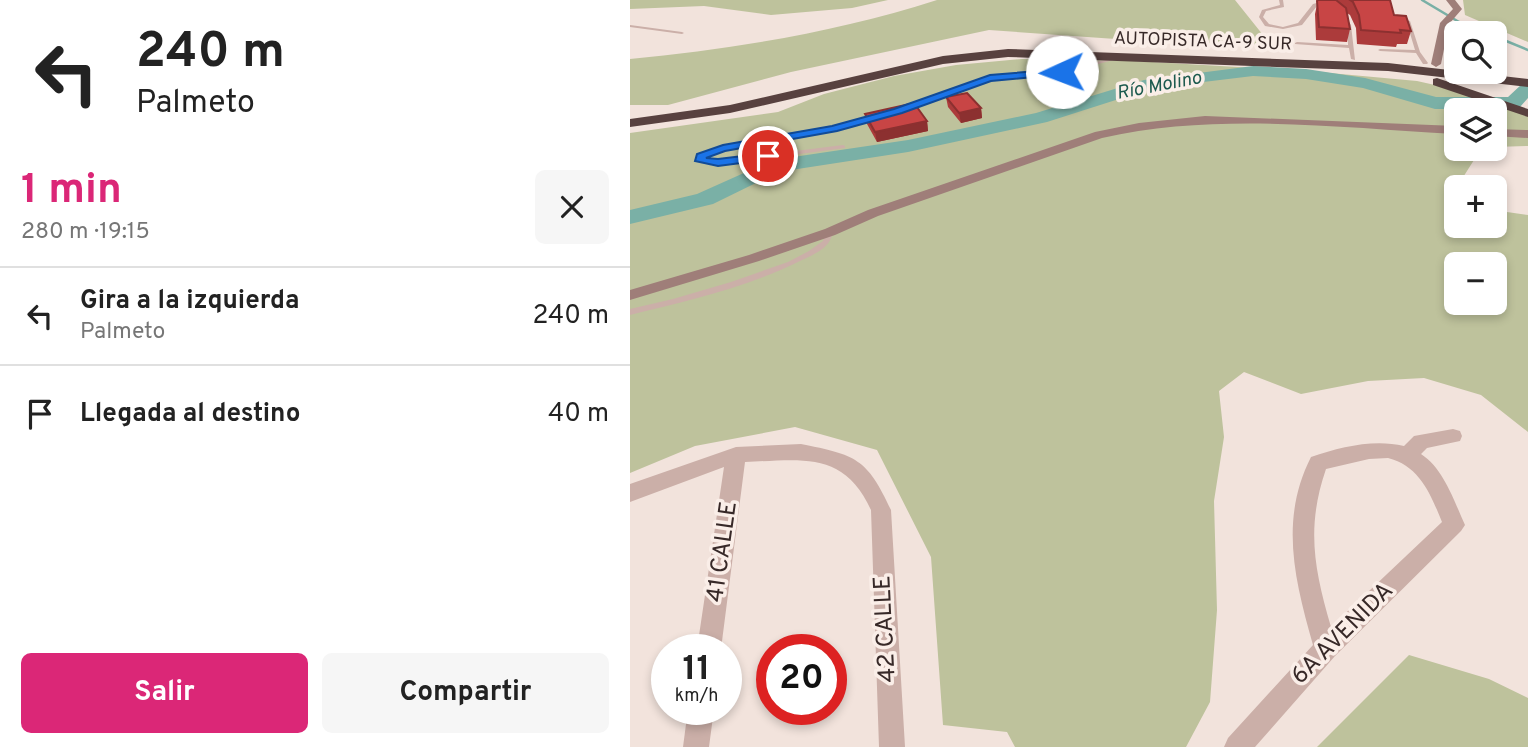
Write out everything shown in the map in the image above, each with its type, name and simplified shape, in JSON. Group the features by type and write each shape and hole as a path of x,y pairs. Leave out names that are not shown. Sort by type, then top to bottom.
{"highway":[{"name":"AUTOPISTA CA-9 SUR","path":"630,115 730,101 908,60 995,47 1040,45 1352,53 1444,64"},
{"name":"AUTOPISTA CA-9 SUR","path":"630,123 730,109 943,60 1008,53 1404,69 1528,83"},
{"path":"1297,63 1400,72 1526,112"},
{"path":"1507,72 1528,74"}],"main road":[{"path":"1426,60 1458,7 1450,0"},
{"path":"630,295 830,232 873,213 1099,135 1172,121 1236,119 1444,129"},
{"path":"1507,133 1528,134"}],"street":[{"path":"1326,649 1308,585 1300,541 1305,495 1318,463 1363,450 1403,453 1421,441 1453,436"},
{"name":"42 CALLE","path":"736,455 801,452 842,460 869,484 881,510 892,747"},
{"name":"6A AVENIDA","path":"1237,747 1326,649 1454,525 1443,494 1420,462 1403,453"},
{"path":"630,493 736,455"},
{"name":"41 CALLE","path":"711,634 736,455"},
{"path":"696,747 699,725"}],"lane":[{"path":"1281,0 1282,6 1264,10 1261,17 1267,25 1283,27 1300,24 1315,5 1322,1 1331,5"},
{"path":"1297,43 1352,53 1352,26 1345,14 1338,9"},
{"path":"1408,21 1426,60"},
{"path":"630,28 682,33"},
{"path":"1380,50 1426,60"},
{"path":"1008,53 1063,59 1079,67"},
{"path":"898,111 990,78 1062,72 1132,56"},
{"path":"843,146 718,163 701,161 701,157 706,153 723,148 821,131 885,114"},
{"path":"630,313 741,281 796,260 827,242 830,232"}],"green space":[{"path":"630,0 888,0 852,8 771,15 704,6 630,9"},
{"path":"937,0 1235,0 1271,45 1144,41 989,30 791,72 668,105 630,105 630,59 785,38"},
{"path":"1463,0 1528,0 1528,42 1507,33 1507,21 1479,21 1465,15"},
{"path":"1022,59 1135,61 1308,71 1417,81 1490,98 1444,98 1444,161 1473,161 1464,175 1444,175 1444,238 1507,238 1507,212 1528,215 1528,432 1481,395 1424,378 1368,381 1301,394 1244,372 1219,391 1224,437 1214,501 1217,610 1210,702 1186,747 1015,747 1007,732 943,725 931,557 877,450 795,427 695,446 630,473 630,133 778,112 824,94 894,76 956,65"},
{"path":"1507,103 1528,110 1528,146 1507,147"},
{"path":"1409,655 1489,679 1528,698 1528,747 1317,747"}],"building":[{"path":"1318,0 1336,0 1346,8 1350,29 1319,27"},
{"path":"1350,0 1390,0 1394,15 1406,16 1411,31 1400,30 1401,33 1361,30 1359,15"},
{"path":"967,93 981,108 959,113 946,97"},
{"path":"914,103 927,121 875,132 865,114"}],"waterway":[{"path":"1422,0 1457,21"},
{"path":"1507,41 1528,50"},
{"name":"Río Molino","path":"630,217 705,199 773,166 908,146 1040,118 1144,85 1253,71 1306,74 1365,83 1435,103 1513,103 1528,88"}],"route":[{"path":"768,156 718,163 701,161 701,157 706,153 723,148 833,129 898,111 990,78 1024,73 1062,72"}]}
